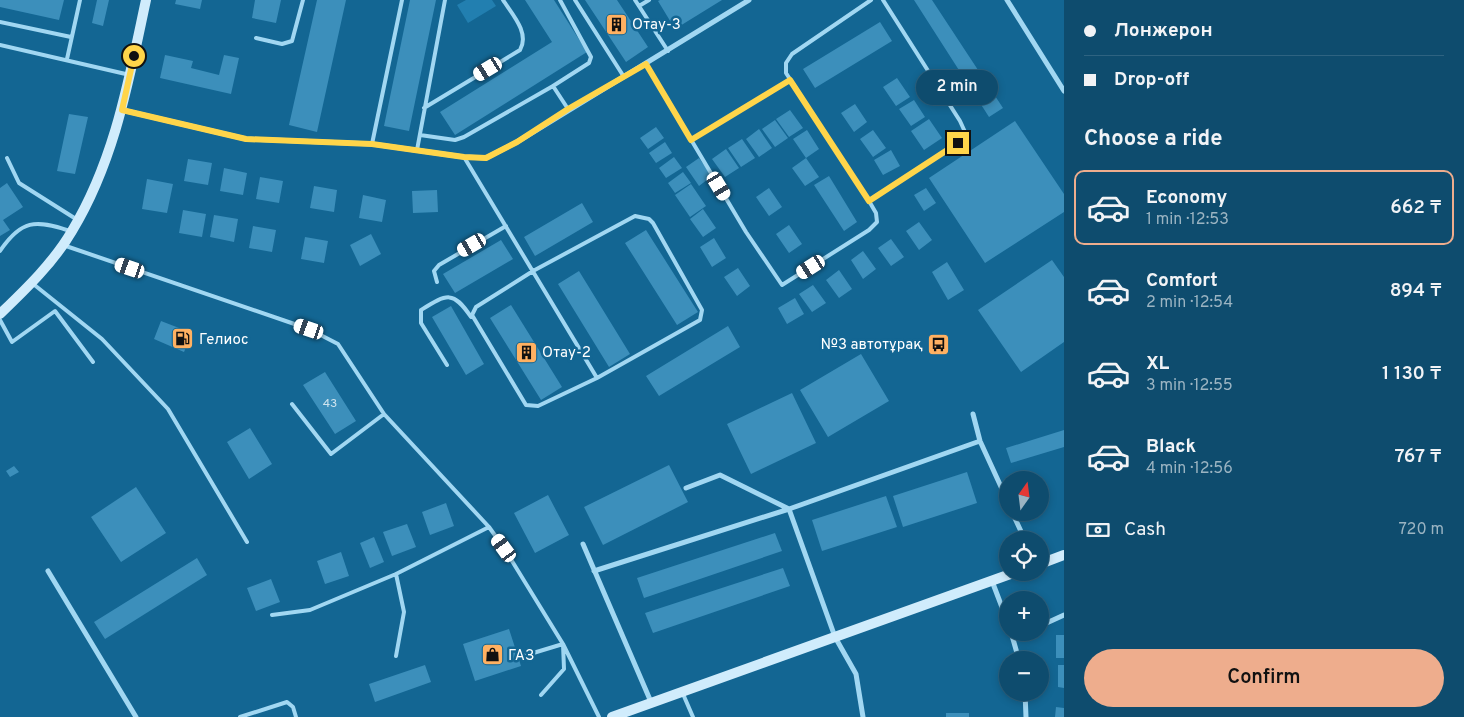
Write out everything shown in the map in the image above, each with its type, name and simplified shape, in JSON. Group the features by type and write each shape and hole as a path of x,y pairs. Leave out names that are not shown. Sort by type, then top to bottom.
{"main road":[{"path":"0,314 32,283 72,232 78,220 107,156 122,110 146,0"},
{"path":"1049,561 1064,555"},
{"path":"612,717 999,578"}],"street":[{"path":"122,110 246,139 372,144 464,157 486,158 517,142 568,109 668,51 749,0"},
{"path":"1007,0 1064,92"},
{"path":"972,414 980,441 999,482"},
{"path":"594,571 790,509 980,441"},
{"path":"686,488 720,475 790,509 835,637 856,674 863,717"},
{"path":"583,544 651,703"},
{"path":"48,571 136,717"},
{"path":"992,581 999,599"},
{"path":"1049,622 1064,615"},
{"path":"1025,701 1026,717"}],"lane":[{"path":"67,59 80,0"},
{"path":"256,38 282,44 292,41 303,0"},
{"path":"372,144 402,0"},
{"path":"417,150 445,0"},
{"path":"424,108 520,50 523,44 521,29 504,0"},
{"path":"420,136 455,140 464,137 589,63 591,57 560,0"},
{"path":"575,0 624,77"},
{"path":"635,0 668,51"},
{"path":"639,6 649,0"},
{"path":"646,64 746,232 782,286 870,230 877,222 876,213 869,201 786,73 786,63 792,54 871,0"},
{"path":"869,201 958,143 965,132 960,121 883,0"},
{"path":"0,22 71,37"},
{"path":"0,45 130,75"},
{"path":"691,140 790,80"},
{"path":"553,86 568,109"},
{"path":"464,157 596,378"},
{"path":"7,158 18,183 78,220"},
{"path":"447,365 420,323 421,310 443,296 460,301 526,405 538,406 596,378 700,320 702,310 653,223 649,219 635,216 533,271 476,307 472,319"},
{"path":"0,251 12,234 30,224 51,225 72,232"},
{"path":"437,282 434,271 438,265 506,226"},
{"path":"62,244 309,329 338,344 384,414 489,527 563,644 599,717"},
{"path":"32,283 102,339 168,409 247,542"},
{"path":"0,320 12,342 55,311 93,362"},
{"path":"292,404 331,454 384,414"},
{"path":"272,615 310,610 396,574 489,527"},
{"path":"396,574 404,612 396,656"},
{"path":"520,657 563,644"},
{"path":"541,695 564,669 563,644"},
{"path":"682,692 693,717"},
{"path":"240,717 287,702 294,708 296,717"}],"shaded area":[{"path":"466,0 492,0 496,6 468,23 457,5"}],"building":[{"path":"0,0 64,0 59,20 0,7"},
{"path":"97,0 109,0 103,26 92,23"},
{"path":"176,0 202,0 200,9 175,4"},
{"path":"255,0 281,0 276,23 252,18"},
{"path":"317,0 346,0 317,132 289,125"},
{"path":"410,0 436,0 409,131 384,126"},
{"path":"525,0 554,0 587,52 455,135 440,112 552,42"},
{"name":"Отау-3","path":"585,0 617,0 648,47 626,62"},
{"name":"Отау-3","path":"722,0 675,29 658,1"},
{"path":"914,0 932,0 1003,108 989,117"},
{"path":"880,22 892,41 815,88 803,69"},
{"path":"165,55 193,61 191,68 219,75 224,55 239,58 231,94 160,78"},
{"path":"897,78 910,97 896,106 883,87"},
{"path":"914,100 925,117 911,126 899,109"},
{"path":"855,104 867,122 854,132 841,113"},
{"path":"790,110 803,128 789,137 776,119"},
{"path":"69,114 88,117 75,174 57,171"},
{"path":"929,119 942,138 924,150 911,131"},
{"path":"775,120 788,138 775,147 762,129"},
{"path":"1015,121 1064,194 1064,212 985,263 929,178"},
{"path":"656,127 664,138 648,149 640,138"},
{"path":"759,129 772,148 759,157 746,139"},
{"path":"807,130 819,149 806,158 793,139"},
{"path":"873,130 886,148 873,157 860,139"},
{"path":"742,139 755,158 741,167 728,148"},
{"path":"665,142 672,153 656,163 649,153"},
{"path":"726,149 739,168 725,177 712,159"},
{"path":"891,150 900,166 883,175 874,160"},
{"path":"674,157 682,168 666,178 659,168"},
{"path":"699,158 712,176 699,186 686,167"},
{"path":"806,158 819,177 805,186 792,168"},
{"path":"188,159 212,163 208,185 184,181"},
{"path":"224,168 247,173 243,195 220,191"},
{"path":"683,172 691,183 675,193 668,183"},
{"path":"829,176 857,222 844,231 814,185"},
{"path":"260,177 283,181 279,203 256,199"},
{"path":"147,179 173,184 167,213 142,209"},
{"path":"7,183 23,207 3,220 10,230 0,236 0,188"},
{"path":"691,184 706,206 690,217 675,195"},
{"path":"314,186 337,190 334,212 310,208"},
{"path":"769,188 782,207 769,216 756,197"},
{"path":"926,188 936,203 924,211 914,195"},
{"path":"437,190 438,212 413,213 412,191"},
{"path":"363,195 386,200 382,222 359,218"},
{"path":"582,203 593,222 535,256 524,237"},
{"path":"703,209 716,228 703,237 690,219"},
{"path":"183,210 206,214 202,237 179,233"},
{"path":"214,215 238,219 234,242 210,237"},
{"path":"919,222 932,240 919,250 906,231"},
{"path":"789,225 802,244 789,253 776,234"},
{"path":"253,226 276,230 272,252 249,248"},
{"path":"646,230 698,312 677,325 625,243"},
{"path":"371,234 381,254 360,266 350,245"},
{"path":"305,237 328,241 324,263 301,259"},
{"path":"714,238 726,258 712,267 700,247"},
{"path":"891,239 904,257 891,266 878,248"},
{"path":"501,240 513,259 455,293 443,274"},
{"path":"863,251 876,269 863,279 851,260"},
{"path":"1052,260 1064,277 1064,342 1021,372 978,310"},
{"path":"947,262 964,290 948,300 932,272"},
{"path":"738,268 750,286 737,296 724,277"},
{"path":"839,270 852,289 839,298 826,280"},
{"name":"Отау-2","path":"579,271 630,354 609,367 558,284"},
{"path":"813,285 826,303 812,312 799,294"},
{"path":"795,298 804,314 787,324 778,308"},
{"name":"Отау-2","path":"511,305 562,387 541,400 490,318"},
{"path":"451,306 484,364 466,375 432,317"},
{"path":"161,321 192,333 184,352 154,339"},
{"path":"728,326 740,347 659,396 646,376"},
{"path":"861,354 889,401 828,437 800,390"},
{"path":"325,372 356,421 335,434 303,385"},
{"path":"792,393 816,443 751,474 727,424"},
{"path":"250,428 272,464 249,479 227,442"},
{"path":"1064,430 1064,447 1011,463 1006,448"},
{"path":"669,465 688,502 603,545 584,507"},
{"path":"14,466 19,472 10,477 6,471"},
{"path":"967,472 977,503 903,527 893,496"},
{"path":"136,487 166,533 121,562 91,517"},
{"path":"548,495 569,535 535,553 514,513"},
{"path":"886,496 897,527 822,551 812,520"},
{"path":"446,503 454,526 430,535 422,512"},
{"path":"407,524 416,547 392,556 383,532"},
{"path":"775,533 782,551 644,598 637,578"},
{"path":"374,537 384,562 370,568 360,543"},
{"path":"341,552 349,576 325,584 317,561"},
{"path":"197,558 207,575 105,639 94,622"},
{"path":"783,568 790,586 653,633 645,613"},
{"path":"271,579 280,602 256,611 247,588"},
{"name":"ГАЗ","path":"509,629 521,666 475,681 463,644"},
{"path":"1056,635 1064,635 1064,658 1056,658"},
{"path":"425,665 431,682 375,702 369,684"},
{"path":"1058,665 1064,665 1064,688 1058,687"},
{"path":"1056,707 1064,708 1064,717 1055,717"},
{"path":"946,713 969,713 969,717 946,717"}],"place":[{"name":"Отау-3","path":"616,24"},
{"name":"Гелиос","path":"183,339"},
{"name":"№3 автотұрақ","path":"939,344"},
{"name":"Отау-2","path":"526,352"},
{"name":"ГАЗ","path":"492,655"}],"route":[{"path":"134,56 122,110 246,139 372,144 464,157 486,158 517,142 568,109 646,64 691,140 790,80 869,201 958,143"}]}
